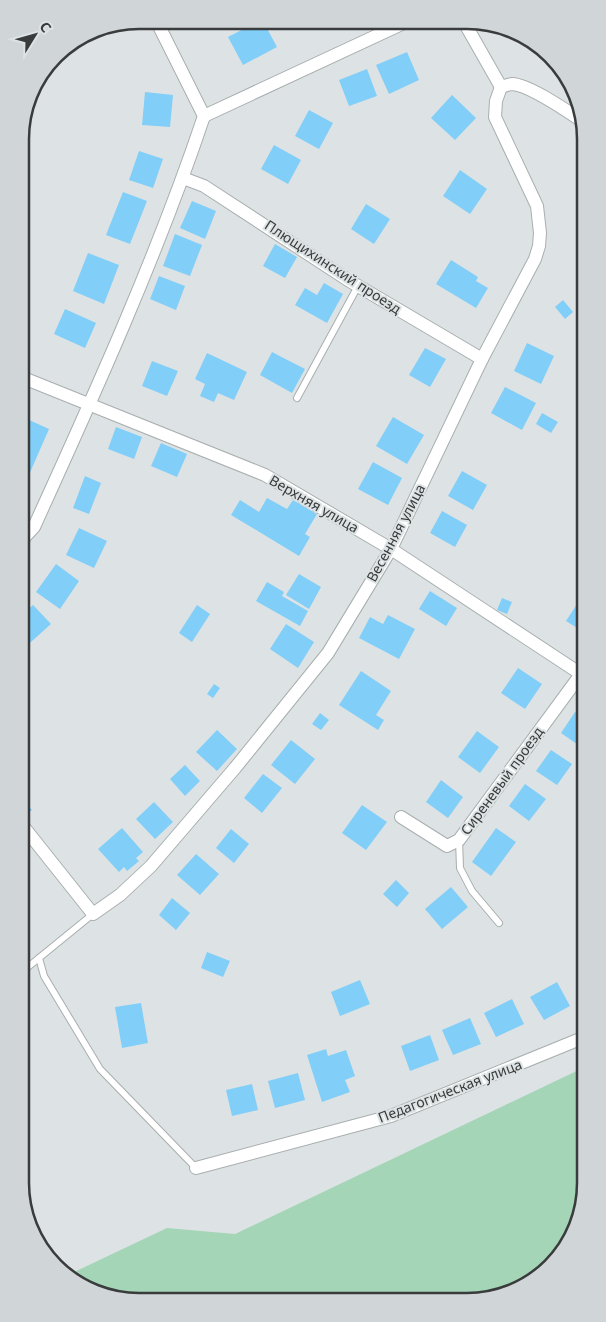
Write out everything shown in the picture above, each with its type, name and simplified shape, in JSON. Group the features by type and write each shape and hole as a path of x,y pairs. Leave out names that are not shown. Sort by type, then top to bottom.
{"street":[{"path":"29,532 34,527 90,404 183,178 204,116 160,29"},
{"path":"204,116 391,29"},
{"path":"468,29 501,87 512,84 550,100 575,116"},
{"name":"Весенняя улица","path":"93,914 120,895 152,866 235,768 328,653 391,549 482,359 535,259 540,232 537,206 495,117 496,101 501,87"},
{"name":"Плющихинский проезд","path":"183,178 217,194 358,286 482,359"},
{"name":"Верхняя улица","path":"29,380 249,467 391,549 577,669"},
{"name":"Сиреневый проезд","path":"459,840 577,681"},
{"path":"401,817 447,846 459,840"},
{"path":"29,834 93,914"},
{"name":"Педагогическая улица","path":"196,1168 391,1116 577,1040"}],"lane":[{"path":"297,398 358,286"},
{"name":"Сиреневый проезд","path":"459,840 460,868 472,891 499,923"},
{"path":"29,966 93,914"},
{"path":"39,958 44,976 100,1068 196,1168"}],"green space":[{"path":"577,1071 577,1191 571,1219 559,1244 545,1261 528,1275 510,1285 496,1290 468,1293 138,1293 117,1291 103,1287 90,1282 74,1272 167,1228 235,1234"}],"building":[{"path":"244,29 267,29 277,47 243,65 228,37"},
{"path":"407,52 419,80 389,94 376,65"},
{"path":"367,69 377,96 349,106 339,80"},
{"path":"145,92 173,95 170,127 142,125"},
{"path":"452,95 476,118 455,140 431,118"},
{"path":"309,110 333,123 319,149 295,136"},
{"path":"274,145 301,160 288,184 261,169"},
{"path":"139,151 163,159 153,188 129,180"},
{"path":"460,170 487,189 470,214 443,196"},
{"path":"123,192 147,201 130,244 106,235"},
{"path":"192,201 216,211 205,239 180,228"},
{"path":"366,204 390,219 374,244 351,229"},
{"path":"175,234 202,245 190,276 163,266"},
{"path":"275,244 297,257 285,278 263,266"},
{"path":"88,253 119,265 104,304 73,291"},
{"path":"451,260 478,277 476,281 488,288 476,308 436,284"},
{"path":"159,276 185,286 176,310 150,299"},
{"path":"324,283 343,294 327,323 295,305 305,288 317,295"},
{"path":"563,300 573,312 565,319 555,307"},
{"path":"65,309 96,323 85,348 54,334"},
{"path":"527,343 554,356 541,384 514,371"},
{"path":"425,348 446,359 430,387 409,375"},
{"path":"272,352 305,369 292,393 260,375"},
{"path":"207,353 247,372 234,400 218,393 214,402 200,396 205,384 195,379"},
{"path":"152,361 178,371 167,396 142,386"},
{"path":"505,387 536,403 522,430 491,413"},
{"path":"542,413 558,422 551,433 536,424"},
{"path":"393,417 424,435 407,464 376,446"},
{"path":"29,420 49,429 29,475"},
{"path":"116,427 142,437 134,459 108,449"},
{"path":"161,443 187,454 177,477 151,466"},
{"path":"373,462 402,478 388,505 358,489"},
{"path":"462,471 487,485 473,510 448,496"},
{"path":"85,476 101,483 89,514 73,508"},
{"path":"267,498 287,509 293,500 317,514 305,534 310,537 299,556 231,515 240,500 259,512"},
{"path":"442,511 467,525 455,547 430,533"},
{"path":"79,528 107,541 94,568 66,555"},
{"path":"56,564 79,581 60,609 36,592"},
{"path":"299,574 321,587 309,609 286,595"},
{"path":"267,582 284,592 282,596 308,611 300,626 256,601"},
{"path":"430,591 457,608 446,626 419,609"},
{"path":"502,598 512,602 507,614 497,610"},
{"path":"577,604 577,628 566,621"},
{"path":"33,605 51,624 29,644 29,609"},
{"path":"197,605 210,614 192,642 179,633"},
{"path":"388,615 415,629 399,659 359,638 370,617 383,624"},
{"path":"286,624 314,642 298,668 270,649"},
{"path":"518,668 542,684 525,709 501,693"},
{"path":"361,671 391,691 376,715 384,720 378,730 339,705"},
{"path":"214,684 220,688 213,698 207,694"},
{"path":"575,712 577,713 577,744 561,733"},
{"path":"320,713 329,720 321,730 312,724"},
{"path":"217,730 237,749 217,771 196,752"},
{"path":"477,731 499,747 480,773 458,757"},
{"path":"291,740 315,759 295,784 271,765"},
{"path":"551,750 572,764 557,785 536,771"},
{"path":"185,765 200,781 185,796 170,779"},
{"path":"263,774 282,788 262,813 244,798"},
{"path":"441,780 463,797 448,818 426,802"},
{"path":"525,784 546,799 529,821 509,806"},
{"path":"154,802 173,822 155,839 136,819"},
{"path":"362,805 387,822 366,850 342,833"},
{"path":"122,828 143,852 136,858 139,861 127,871 124,867 119,872 98,849"},
{"path":"496,828 516,842 491,876 472,862"},
{"path":"231,829 249,844 234,863 216,848"},
{"path":"196,854 219,874 200,895 177,875"},
{"path":"396,880 409,893 397,907 383,894"},
{"path":"451,887 468,907 442,929 425,909"},
{"path":"172,898 190,913 176,930 159,915"},
{"path":"207,952 230,961 223,977 201,968"},
{"path":"360,980 370,1004 340,1016 331,992"},
{"path":"557,982 570,1006 544,1020 530,997"},
{"path":"512,999 524,1024 496,1037 484,1013"},
{"path":"141,1003 148,1043 122,1048 115,1007"},
{"path":"470,1018 481,1044 453,1055 442,1030"},
{"path":"430,1035 439,1060 410,1071 401,1046"},
{"path":"326,1049 328,1056 346,1050 355,1076 345,1080 350,1092 322,1102 307,1055"},
{"path":"298,1073 305,1100 275,1108 268,1081"},
{"path":"252,1084 258,1110 232,1116 226,1090"}]}
